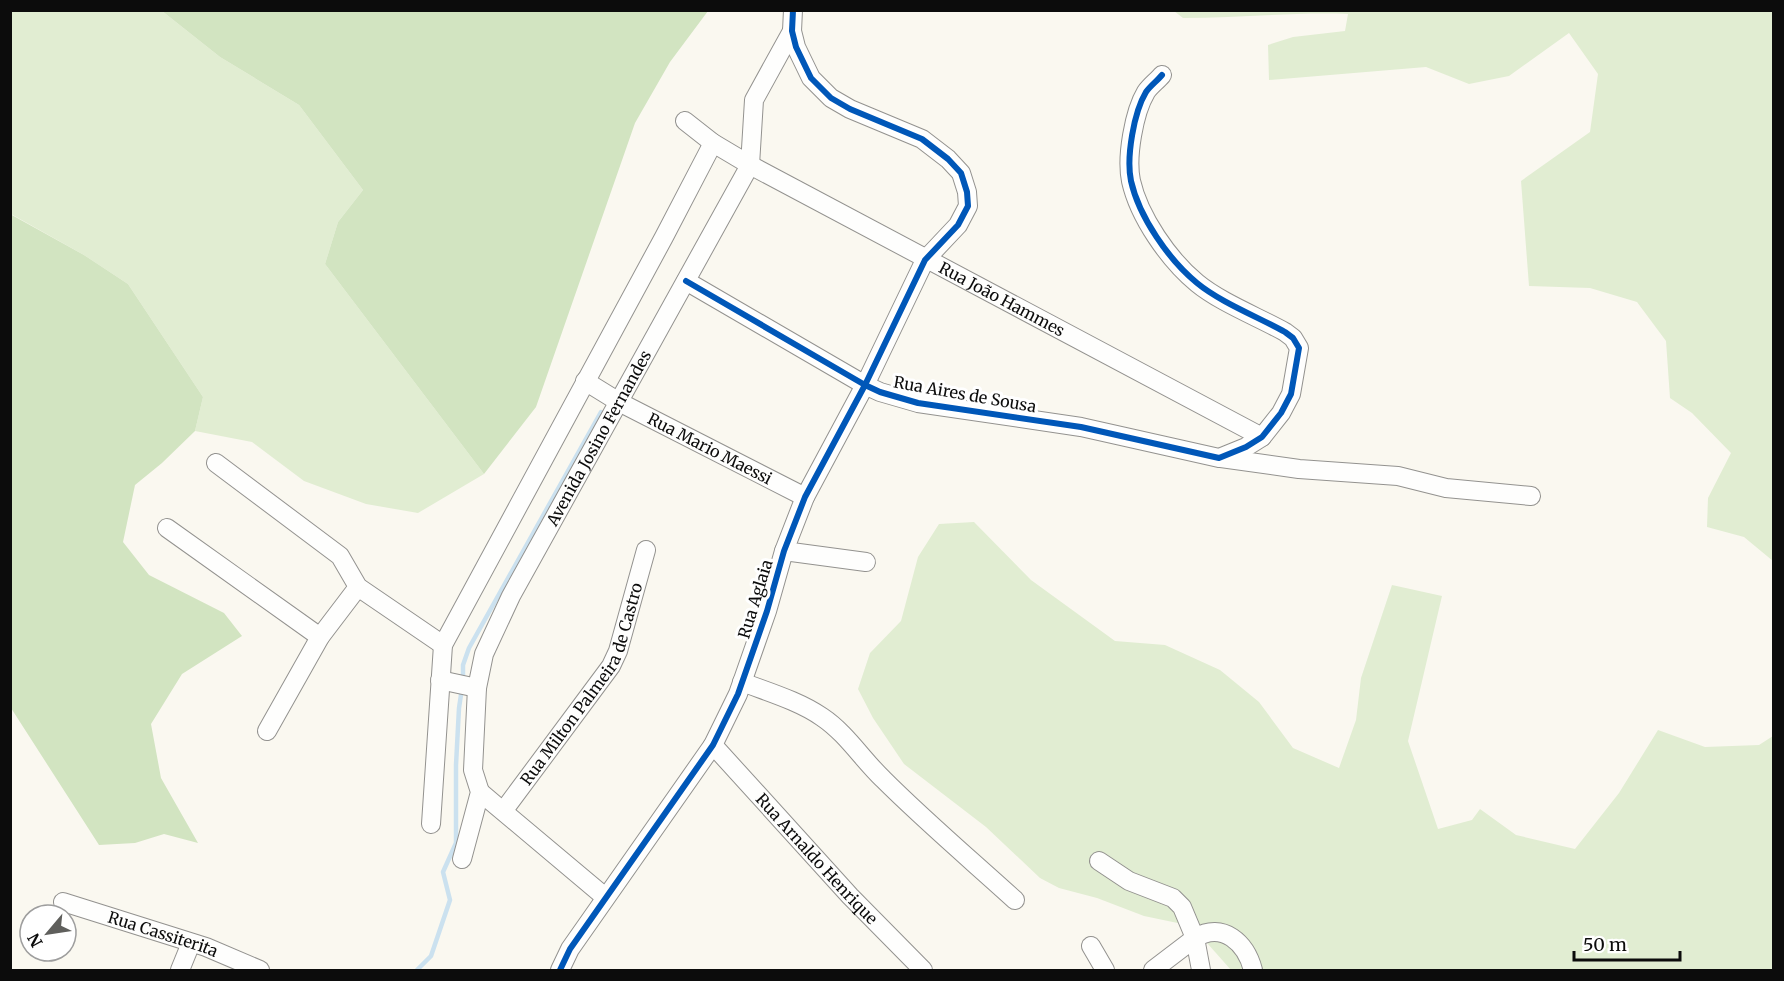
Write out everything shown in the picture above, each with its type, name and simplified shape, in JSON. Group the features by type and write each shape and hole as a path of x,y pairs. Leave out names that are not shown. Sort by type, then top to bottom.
{"street":[{"path":"792,31 793,10"},
{"name":"Avenida Josino Fernandes","path":"431,824 461,685 484,654 511,596 750,165 754,100 792,31"},
{"name":"Rua Aglaia","path":"560,970 570,949 605,897 713,745 742,682 767,611 784,551 805,497 865,385 925,260 958,225 968,206 967,192 961,173 948,159 922,139 850,109 831,98 811,78 796,47 792,31"},
{"path":"1162,75 1147,91 1140,104 1135,120 1129,161 1131,181 1147,222 1161,244 1182,269 1199,284 1285,332 1293,338 1299,348 1291,394 1281,413 1262,437 1246,447 1219,458"},
{"name":"Rua João Hammes","path":"685,121 713,143 750,165 1262,437"},
{"name":"Avenida Josino Fernandes","path":"462,859 480,792 473,770 461,685 443,645 713,143"},
{"name":"Rua Aires de Sousa","path":"686,281 865,385 880,392 918,403 1082,427 1219,458 1299,469 1398,476 1446,488 1531,496"},
{"name":"Rua Mario Maessi","path":"585,381 619,402 805,497"},
{"path":"216,463 340,556 358,587 443,645"},
{"path":"167,528 320,637"},
{"name":"Rua Milton Palmeira de Castro","path":"504,810 611,666 621,641 646,550"},
{"path":"784,551 866,562"},
{"path":"267,731 320,637 358,587"},
{"path":"742,682 805,707 837,728 873,770 1015,900"},
{"name":"Rua Arnaldo Henrique","path":"713,745 850,896 923,970"},
{"path":"480,792 605,897"},
{"path":"1100,861 1129,881 1173,898 1182,907 1196,938 1201,970"},
{"name":"Rua Cassiterita","path":"63,902 191,943 260,970"},
{"path":"1153,970 1196,938 1212,931 1220,931 1228,935 1243,949 1252,970"},
{"path":"180,970 191,943"},
{"path":"1091,946 1105,970"}],"green space":[{"path":"10,11 162,11 220,57 299,105 363,190 338,222 325,264 484,474 418,513 366,504 304,481 252,442 195,431 203,397 128,284 84,255 11,214"},
{"path":"162,11 708,11 670,62 635,123 536,407 484,474 325,264 338,222 363,190 299,105 220,57"},
{"path":"1174,11 1773,11 1773,561 1744,537 1707,527 1708,498 1731,453 1692,413 1670,398 1666,341 1637,302 1590,288 1529,286 1521,181 1590,132 1598,74 1569,33 1509,76 1469,84 1426,67 1269,80 1268,45 1293,37 1345,31 1348,14 1183,18"},
{"path":"10,214 84,255 128,284 203,397 195,431 135,485 123,542 149,575 224,613 242,636 182,674 151,724 161,778 198,843 164,834 135,843 99,845 11,708"},
{"path":"974,522 1031,580 1115,641 1165,645 1220,670 1259,702 1293,748 1339,768 1356,720 1361,678 1392,585 1442,596 1408,741 1438,829 1472,820 1480,809 1516,835 1575,849 1619,793 1658,730 1705,747 1759,745 1773,736 1773,970 1231,970 1192,926 1144,916 1097,898 1059,888 1040,878 986,827 904,764 873,718 858,689 870,653 901,621 918,557 939,524"}],"waterway":[{"path":"463,680 463,665 469,648 601,412"},
{"path":"417,970 431,956 450,900 443,872 456,843 456,765 462,688"}],"cycle path":[{"path":"560,970 570,949 713,745 738,694 767,611 784,551 805,497 865,385 925,260 958,225 968,206 967,192 961,173 948,159 922,139 850,109 831,98 811,78 796,47 792,31 793,10"},
{"path":"686,281 880,392 918,403 1081,427 1219,458 1246,447 1262,437 1281,413 1291,394 1299,348 1293,338 1285,332 1228,303 1197,283 1166,250 1148,223 1131,181 1132,135 1142,101 1148,90 1162,75"}]}
